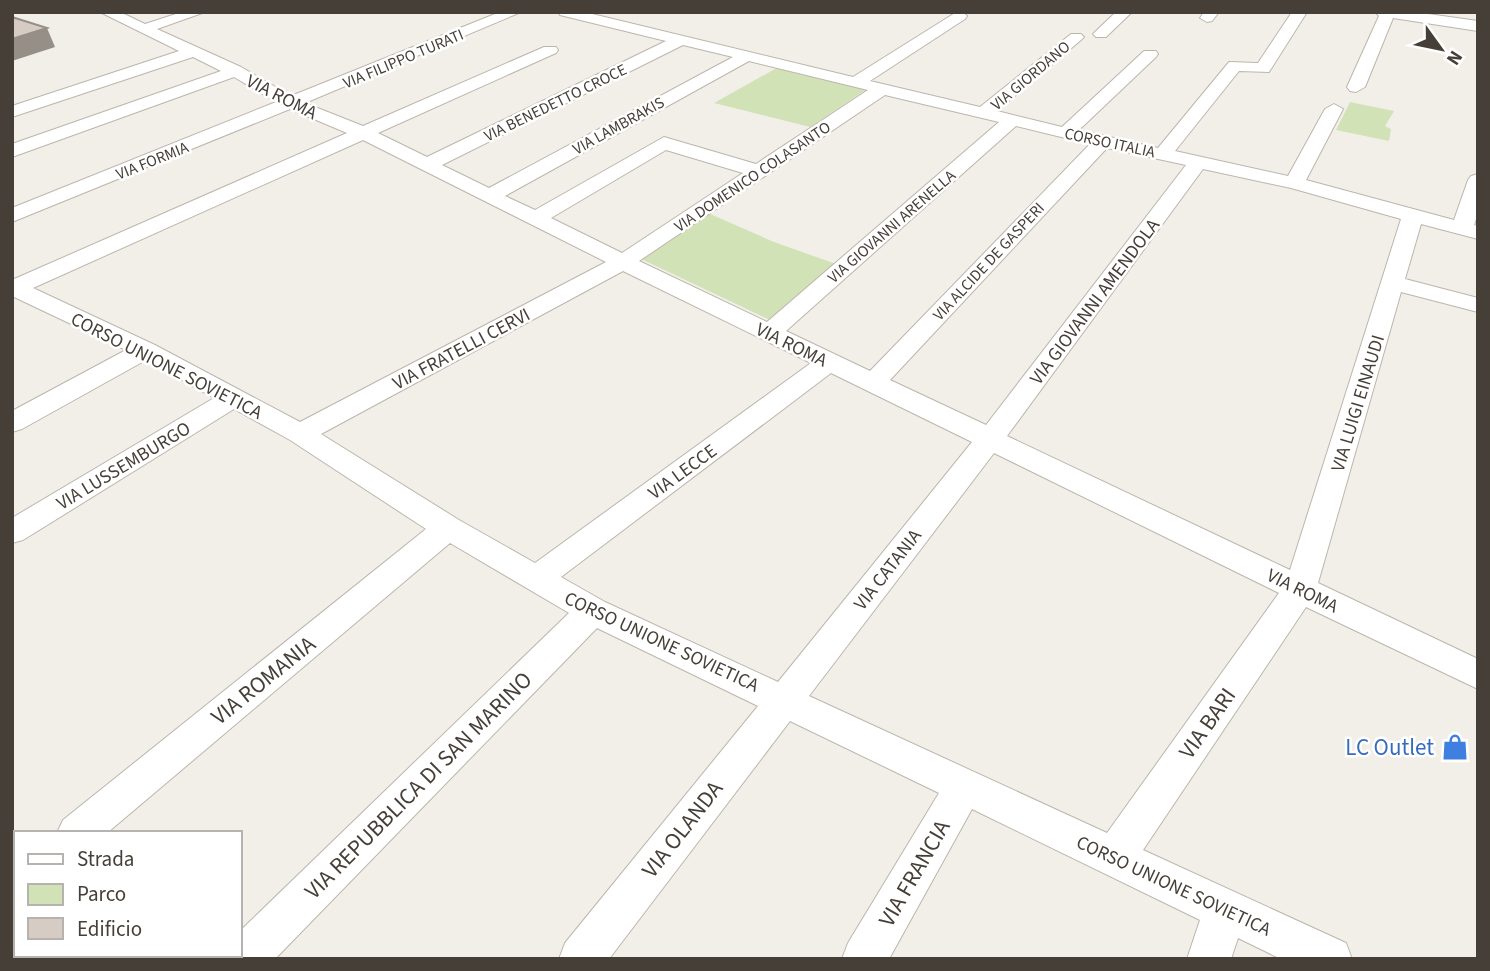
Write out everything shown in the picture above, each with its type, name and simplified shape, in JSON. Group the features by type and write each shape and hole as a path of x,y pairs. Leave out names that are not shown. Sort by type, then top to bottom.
{"street":[{"name":"VIA ROMA","path":"107,12 235,71 292,104 365,134 623,262 1478,675"},
{"path":"143,29 198,12"},
{"name":"VIA FILIPPO TURATI","path":"292,104 514,12"},
{"name":"CORSO ITALIA","path":"565,12 1013,120 1294,183 1470,231"},
{"path":"598,20 615,12"},
{"path":"1101,34 1125,12"},
{"path":"1164,153 1235,65 1263,69 1300,12"},
{"path":"1382,12 1478,26"},
{"path":"1356,87 1388,13"},
{"path":"858,81 960,16"},
{"name":"VIA GIORDANO","path":"984,113 1076,37"},
{"name":"VIA BENEDETTO CROCE","path":"426,165 683,39"},
{"path":"19,297 550,50"},
{"path":"12,112 193,52"},
{"path":"1066,132 1150,54"},
{"name":"VIA LAMBRAKIS","path":"489,196 748,55"},
{"path":"12,151 235,71"},
{"name":"VIA DOMENICO COLASANTO","path":"623,262 882,89"},
{"name":"VIA FORMIA","path":"12,216 292,104"},
{"path":"1294,183 1334,109"},
{"name":"VIA GIOVANNI ARENELLA","path":"769,332 1013,120"},
{"name":"VIA ALCIDE DE GASPERI","path":"873,383 1104,140"},
{"path":"535,219 664,143 760,172"},
{"name":"VIA GIOVANNI AMENDOLA","path":"990,439 1198,162"},
{"path":"1470,231 1478,180"},
{"name":"VIA LUIGI EINAUDI","path":"1300,589 1412,217"},
{"name":"VIA FRATELLI CERVI","path":"300,435 623,262"},
{"path":"1394,283 1478,305"},
{"name":"CORSO UNIONE SOVIETICA","path":"19,297 146,350 234,398 300,435 535,580 593,611 1331,959"},
{"path":"12,423 146,350"},
{"name":"VIA LECCE","path":"535,580 830,362"},
{"name":"VIA LUSSEMBURGO","path":"12,532 234,398"},
{"name":"VIA CATANIA","path":"784,699 990,439"},
{"name":"VIA ROMANIA","path":"79,831 448,527"},
{"name":"VIA BARI","path":"1114,857 1300,589"},
{"name":"VIA REPUBBLICA DI SAN MARINO","path":"243,959 593,611"},
{"name":"VIA OLANDA","path":"581,959 784,699"},
{"name":"VIA FRANCIA","path":"864,959 964,787"},
{"path":"1209,959 1226,908"}],"green space":[{"path":"782,65 870,87 810,127 714,103"},
{"path":"1350,102 1394,111 1385,126 1391,129 1389,141 1336,130"},
{"path":"708,213 774,242 836,264 770,320 639,258"}],"building":[{"path":"12,17 47,28 12,39"}],"place":[{"name":"LC Outlet","path":"1455,747"}]}
